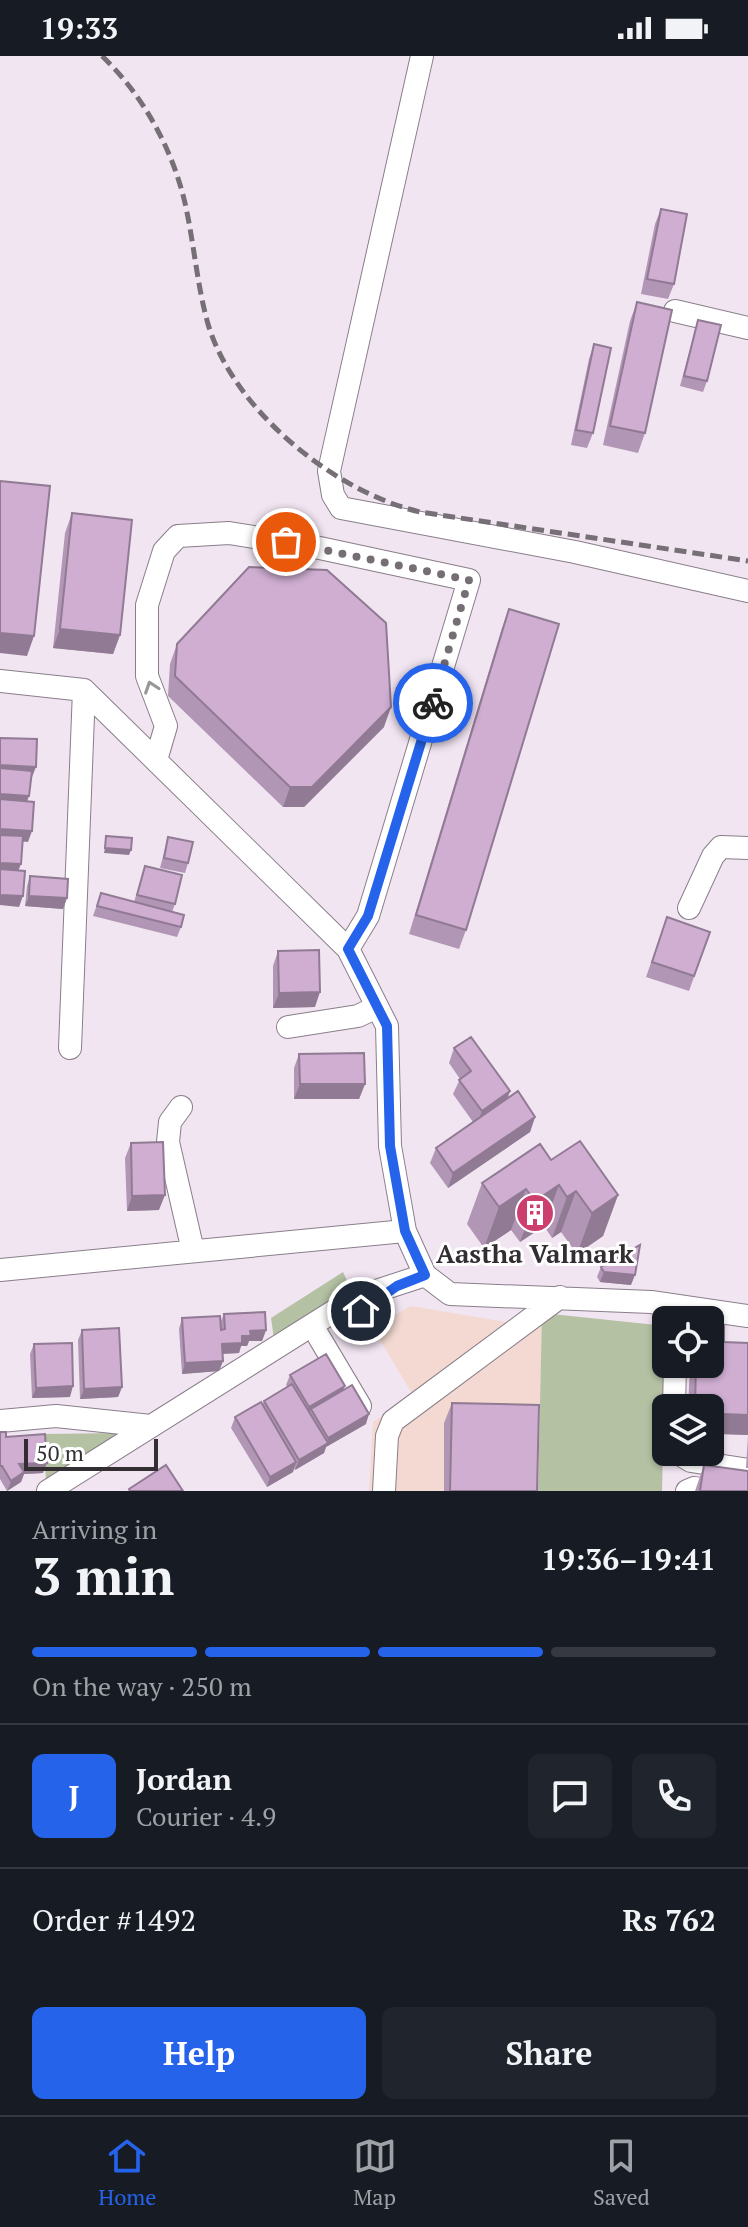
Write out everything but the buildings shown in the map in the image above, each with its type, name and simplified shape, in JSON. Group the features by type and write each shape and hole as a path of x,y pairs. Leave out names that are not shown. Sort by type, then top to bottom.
{"street":[{"path":"422,56 329,471 333,495 341,508 575,552 748,591"},
{"path":"675,311 748,328"},
{"path":"156,760 166,726 147,676 147,605 164,551 178,536 229,533 315,547 469,580 368,916 348,949"},
{"path":"0,681 84,690 348,949 387,1026 390,1146 405,1231 425,1275 450,1294 560,1297 652,1310"},
{"path":"70,1048 84,690"},
{"path":"689,908 713,856 721,847 748,848"},
{"path":"288,1027 358,1016 377,1007"},
{"path":"181,1107 170,1122 168,1142 193,1251"},
{"path":"0,1270 405,1231"},
{"path":"48,1491 355,1298 425,1275"},
{"path":"73,1491 397,1286"},
{"path":"384,1491 387,1436 393,1421 560,1297"},
{"path":"724,1315 748,1316"},
{"path":"319,1337 360,1406"},
{"path":"0,1421 56,1416 151,1426"},
{"path":"723,1466 748,1470"},
{"path":"687,1491 694,1488 714,1491"}],"shaded area":[{"path":"411,1306 518,1324 542,1313 538,1491 369,1491 373,1422 413,1395 372,1327"}],"green space":[{"path":"343,1272 353,1294 274,1339 271,1318"},
{"path":"542,1313 652,1325 652,1378 665,1378 664,1394 652,1394 652,1466 663,1466 662,1491 538,1491"},
{"path":"123,1433 46,1480 43,1434"}],"railway":[{"path":"102,56 143,105 172,162 185,203 204,309 221,356 240,387 264,416 322,467 388,502 420,512 748,561"}],"way so far":[{"path":"286,542 469,580 433,703"}],"place":[{"name":"Aastha Valmark","path":"535,1213"}],"route":[{"path":"361,1311 397,1286 425,1275 405,1231 390,1146 387,1026 348,949 368,916 433,703"}]}
